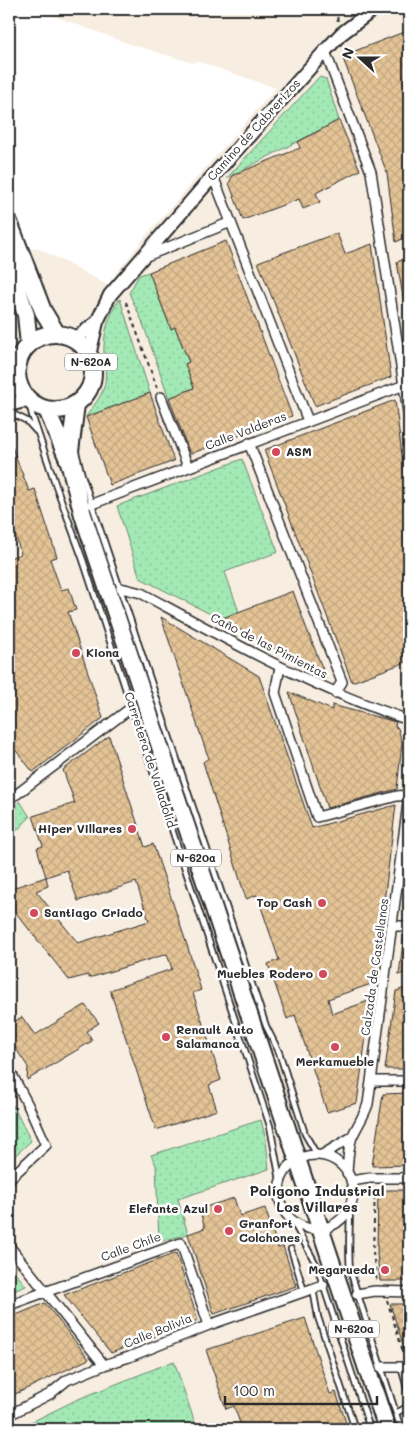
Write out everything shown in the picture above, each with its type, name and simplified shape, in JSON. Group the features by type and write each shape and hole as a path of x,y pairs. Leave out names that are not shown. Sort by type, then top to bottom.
{"highway":[{"path":"9,222 43,311 57,334 40,336 29,345 20,357 14,376 29,400 35,405 47,410 58,410 67,409 76,404"},
{"path":"9,262 26,315 29,345"},
{"name":"N-620A","path":"57,334 75,339 83,346 89,355 92,365 93,376 90,387 76,404"},
{"name":"Carretera de Valladolid","path":"68,462 76,404"},
{"name":"Carretera de Valladolid","path":"47,410 68,462 82,516 387,1429"}],"street":[{"name":"Camino de Cabrerizos","path":"89,355 97,322 110,295 325,51 341,34 374,9"},
{"path":"325,51 371,172 406,384 409,414"},
{"path":"213,176 308,421"},
{"name":"Camino de Cabrerizos","path":"141,258 231,222"},
{"name":"Camino de Cabrerizos","path":"75,339 97,322"},
{"path":"9,354 14,376"},
{"name":"Calle Valderas","path":"92,504 406,384"},
{"path":"161,397 188,467"},
{"path":"9,405 29,400"},
{"path":"249,443 342,682 335,693"},
{"name":"Caño de las Pimientas","path":"121,588 141,593 280,667 335,693 409,720"},
{"path":"280,667 275,693 317,817 397,796 409,795"},
{"path":"9,798 25,788 132,706"},
{"name":"Calzada de Castellanos","path":"349,1177 348,1155 352,1137 364,1116 372,1081 409,795"},
{"path":"393,926 409,926"},
{"path":"9,1069 46,1145 9,1179"},
{"path":"372,1081 409,1081"},
{"name":"Calzada de Castellanos","path":"320,1155 352,1137"},
{"path":"280,1180 296,1160 310,1155 320,1155 332,1159 341,1165 349,1177 352,1194 350,1206 343,1217 333,1225 320,1229 302,1226 293,1222"},
{"path":"349,1177 409,1178"},
{"name":"Carretera de Valladolid","path":"280,1180 278,1192 280,1203 285,1213 293,1222"},
{"name":"Calle Chile","path":"9,1305 181,1243 209,1325"},
{"path":"9,1246 44,1292 104,1364"},
{"name":"Calle Bolivia","path":"9,1415 50,1394 67,1380 104,1364 129,1357 209,1325 323,1285"},
{"path":"357,1294 381,1291 409,1292"},
{"path":"381,1367 406,1367"}],"lane":[{"name":"Carretera de Valladolid","path":"29,400 270,1126 280,1180"},
{"path":"9,412 27,421 39,434"},
{"name":"Carretera de Valladolid","path":"72,433 79,467 266,1026 279,1052 305,1134 320,1155"},
{"path":"350,1206 348,1251 350,1270 401,1429"},
{"name":"Carretera de Valladolid","path":"293,1222 317,1266 370,1429"},
{"path":"291,1249 309,1290 355,1429"},
{"path":"406,1367 409,1395"},
{"path":"396,1413 409,1406"}],"path":[{"path":"126,302 161,397"},
{"path":"374,1178 373,1253 377,1283 387,1302 406,1367"}],"shaded area":[{"name":"Polígono Industrial Los Villares","path":"35,9 409,9 409,1429 9,1429 9,254 38,248 107,285 148,233 276,88 197,61 193,63 130,44"}],"green space":[{"path":"319,77 326,79 339,120 227,178"},
{"path":"149,272 171,329 175,327 189,362 185,364 194,388 169,398 142,321 129,293 139,275"},
{"path":"120,299 150,393 86,417 103,391 106,375 105,333 109,318"},
{"path":"242,459 278,552 225,572 239,612 220,619 140,578 117,506"},
{"path":"20,801 30,817 9,839 9,811"},
{"path":"9,1098 31,1141 9,1161"},
{"path":"261,1120 266,1140 269,1169 178,1199 188,1234 159,1242 156,1165 151,1155"},
{"path":"9,1265 26,1286 9,1293"},
{"path":"174,1361 197,1429 17,1429 76,1400"}],"building":[{"path":"409,30 409,236 396,242 387,173 342,56"},
{"path":"339,120 360,170 316,193 320,202 303,209 299,199 243,220 229,183 233,175 300,148 298,142"},
{"path":"337,233 345,254 372,244 391,377 315,406 258,262"},
{"path":"226,241 292,416 190,454 169,398 194,388 185,364 189,362 175,327 171,329 149,272"},
{"path":"409,257 409,309 405,309 397,262"},
{"path":"150,393 174,461 110,485 86,417"},
{"path":"395,400 409,510 409,661 352,682 264,450"},
{"path":"9,439 29,491 35,489 57,557 50,559 61,590 69,588 76,610 68,612 103,718 33,772 9,742 9,558 21,554 9,515"},
{"path":"293,591 306,627 325,675 220,619"},
{"path":"161,617 259,676 312,828 396,805 374,983 328,999 332,1014 371,1000 357,1103 327,1112 295,1015 287,1019 268,964 279,960 257,895 246,899 203,762 209,758"},
{"path":"289,692 332,710 332,705 396,722 395,727 398,728 402,743 397,789 327,808"},
{"path":"109,736 145,847 153,844 201,990 193,993 221,1080 209,1085 217,1110 156,1130 110,990 172,969 167,954 89,978 88,975 69,980 9,904 9,889 46,877 37,848 43,846 33,816 75,803 63,770","holes":["67,870 78,901 136,882 149,921 78,943 36,891 48,886 46,877"]},
{"path":"404,934 409,935 409,971 399,975"},
{"path":"409,987 409,1069 385,1069 396,991"},
{"path":"85,1005 99,1023 87,1031 92,1041 27,1080 28,1067 9,1038 9,1025 22,1017 35,1035"},
{"path":"409,1093 409,1165 372,1166 383,1094"},
{"path":"378,1190 409,1190 409,1281 380,1281 377,1254"},
{"path":"234,1198 240,1216 265,1208 278,1248 283,1246 296,1286 214,1314 188,1234 205,1228 199,1209"},
{"path":"176,1253 198,1320 111,1353 64,1295"},
{"path":"45,1303 89,1359 9,1397 9,1318"},
{"path":"390,1304 409,1304 408,1359"},
{"path":"305,1318 330,1394 336,1392 348,1429 242,1429 234,1406 226,1409 206,1350"}],"place":[{"name":"ASM","path":"276,452"},
{"name":"Kiona","path":"76,653"},
{"name":"Hiper Villares","path":"132,829"},
{"name":"Top Cash","path":"322,903"},
{"name":"Santiago Criado","path":"34,913"},
{"name":"Muebles Rodero","path":"323,974"},
{"name":"Renault Auto Salamanca","path":"166,1037"},
{"name":"Merkamueble","path":"335,1047"},
{"name":"Elefante Azul","path":"218,1209"},
{"name":"Granfort Colchones","path":"229,1231"},
{"name":"Megarueda","path":"385,1270"}],"district":[{"name":"Polígono Industrial Los Villares","path":"317,1200"}]}
